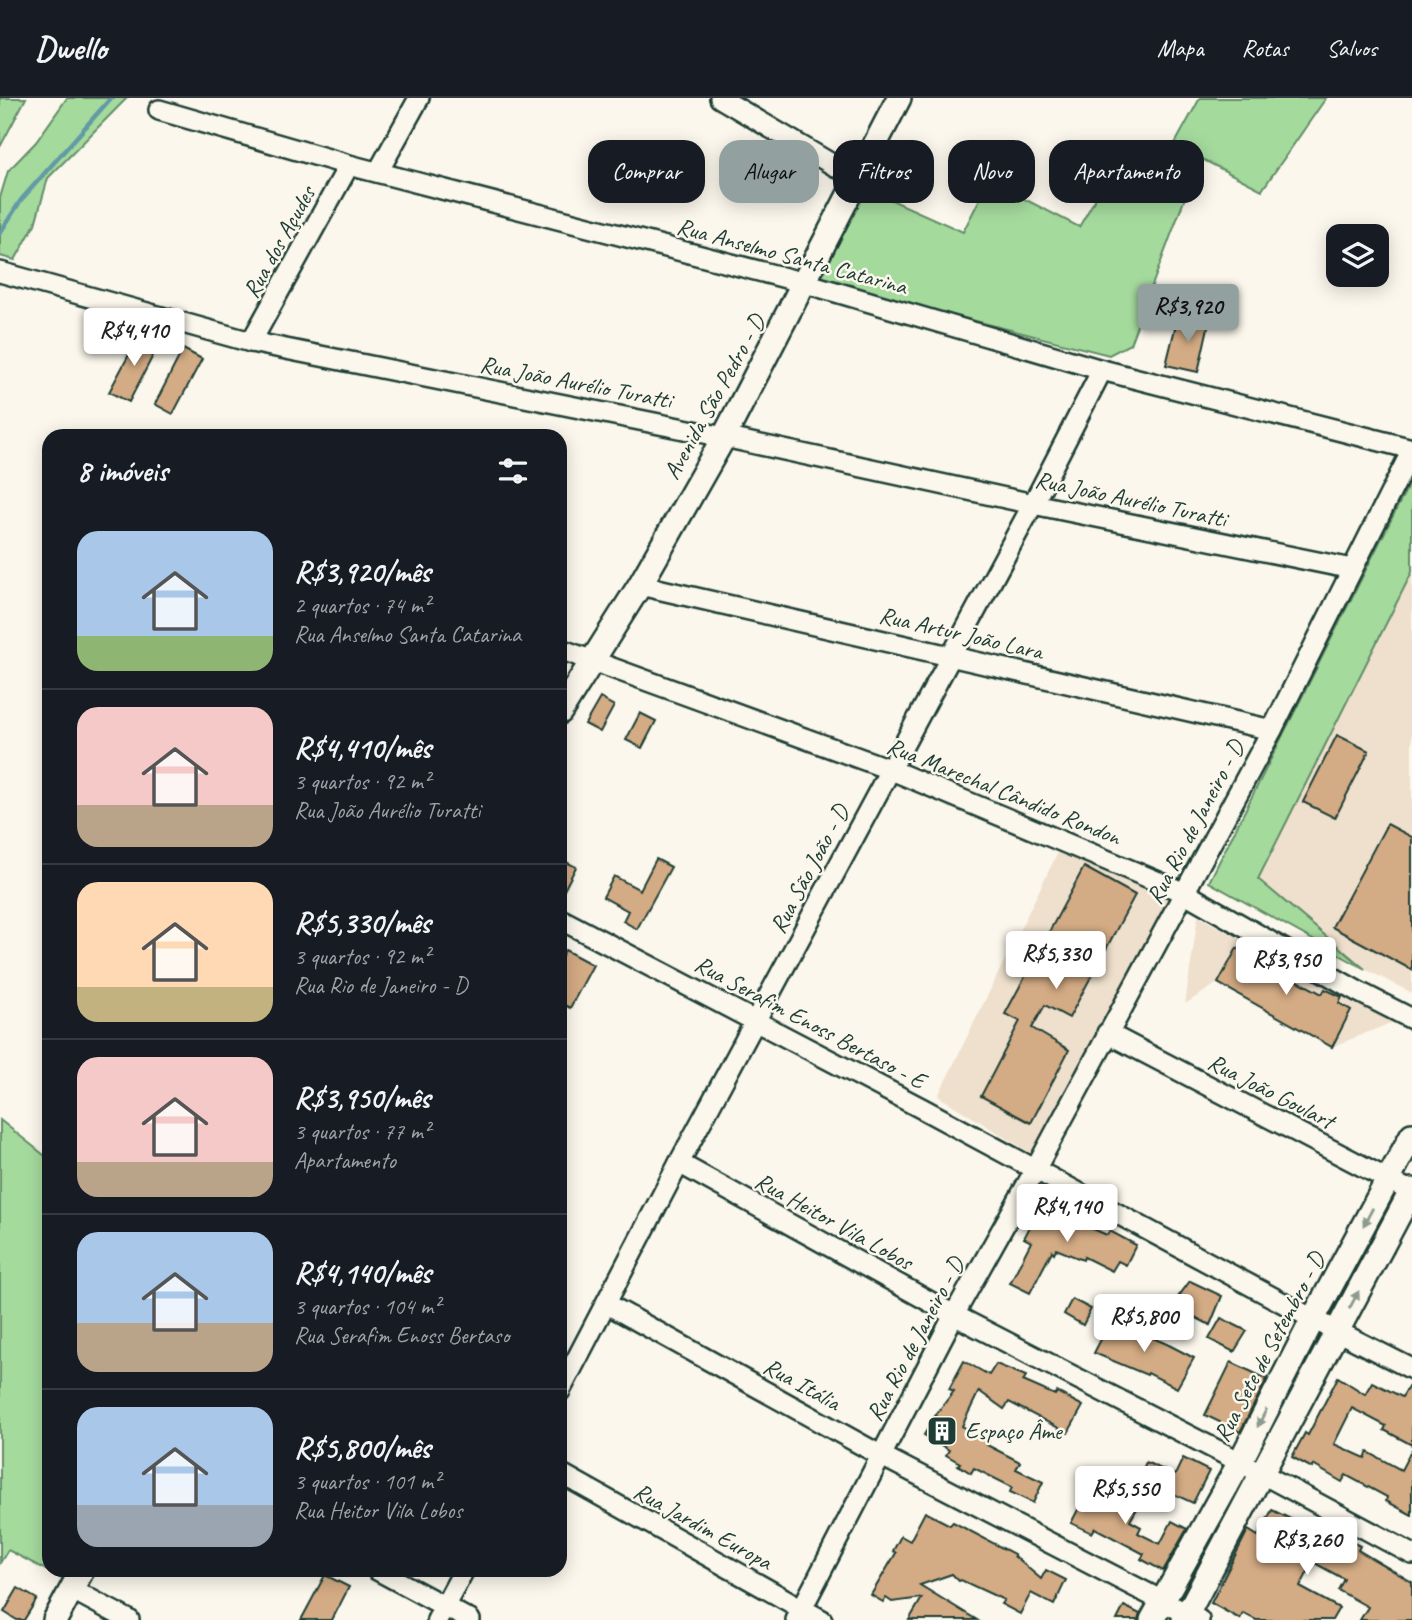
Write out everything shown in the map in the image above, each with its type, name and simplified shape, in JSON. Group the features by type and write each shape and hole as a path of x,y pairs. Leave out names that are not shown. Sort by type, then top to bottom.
{"street":[{"path":"378,172 419,98"},
{"path":"720,98 833,165"},
{"name":"Avenida São Pedro - D","path":"877,140 899,98"},
{"name":"Rua Anselmo Santa Catarina","path":"159,110 349,165 805,283 1102,370 1412,450"},
{"name":"Rua dos Açudes","path":"251,342 349,165"},
{"name":"Avenida São Pedro - D","path":"567,700 640,585 724,437 845,203"},
{"name":"Rua João Aurélio Turatti","path":"0,272 251,342 724,437 1352,569"},
{"name":"Rua São João - D","path":"567,1378 1102,370"},
{"name":"Rua Rio de Janeiro - D","path":"798,1615 954,1315 1272,730 1412,450"},
{"name":"Rua Artur João Lara","path":"640,585 1272,730"},
{"name":"Rua Marechal Cândido Rondon","path":"567,651 890,769 1185,893 1357,991 1412,1019"},
{"name":"Rua Serafim Enoss Bertaso - E","path":"567,923 1412,1369"},
{"name":"Rua João Goulart","path":"1107,1033 1412,1191"},
{"name":"Rua Sete de Setembro - D","path":"1157,1610 1240,1462 1412,1135"},
{"name":"Rua Heitor Vila Lobos","path":"679,1163 954,1315 1412,1554"},
{"path":"1190,1618 1260,1473 1412,1191"},
{"name":"Rua Itália","path":"607,1304 1157,1610 1190,1618"},
{"name":"Rua Jardim Europa","path":"567,1477 798,1615 822,1620"},
{"path":"387,1577 440,1613 470,1620"},
{"path":"440,1613 460,1577"},
{"path":"55,1620 77,1580 129,1620"}],"shaded area":[{"path":"1412,572 1412,993 1365,969 1258,879"},
{"path":"1060,848 1171,900 1032,1154 938,1096"},
{"path":"1198,916 1393,1022 1332,1047 1218,983 1185,1004"}],"green space":[{"path":"0,98 26,98 0,147"},
{"path":"67,98 127,98 48,178 35,224 15,260 0,256 0,198 8,171 36,142"},
{"path":"1200,98 1326,98 1262,190 1204,160 1204,140 1177,140"},
{"path":"858,203 898,203 963,232 978,203 1032,203 1079,227 1093,203 1183,203 1130,344 1109,355 819,281"},
{"path":"1412,478 1412,572 1258,879 1365,969 1209,882"},
{"path":"0,1120 42,1153 42,1568 8,1550 0,1563"}],"building":[{"path":"1178,316 1209,323 1198,372 1166,365"},
{"path":"140,334 159,344 129,402 109,392"},
{"path":"183,349 202,359 173,414 155,404"},
{"path":"600,698 614,706 600,732 585,724"},
{"path":"640,713 656,721 642,748 626,740"},
{"path":"1337,735 1369,751 1335,818 1303,802"},
{"path":"1387,824 1412,837 1412,970 1332,927"},
{"path":"656,859 671,867 637,929 623,921 628,911 603,897 614,876 640,890"},
{"path":"567,862 576,867 567,884"},
{"path":"1084,867 1135,895 1069,1018 1045,1005 1032,1028 1069,1050 1031,1123 981,1096 1020,1021 1005,1014"},
{"path":"1237,948 1322,994 1325,989 1342,997 1339,1003 1351,1010 1332,1047 1218,983"},
{"path":"567,951 593,965 570,1008 567,1006"},
{"path":"1044,1200 1075,1214 1072,1220 1107,1235 1110,1231 1136,1245 1126,1265 1118,1261 1112,1271 1084,1257 1083,1260 1056,1249 1054,1253 1052,1251 1030,1293 1010,1283 1031,1242 1024,1238"},
{"path":"1190,1281 1222,1296 1210,1325 1170,1308"},
{"path":"1072,1299 1091,1309 1083,1325 1064,1314"},
{"path":"1221,1318 1247,1331 1234,1352 1209,1339"},
{"path":"1111,1320 1194,1358 1177,1388 1148,1373 1147,1375 1094,1353"},
{"path":"964,1361 989,1375 996,1364 1026,1376 1023,1381 1055,1395 1057,1392 1083,1406 1068,1433 1009,1402 1004,1409 979,1391 962,1426 989,1441 987,1445 1020,1462 1016,1469 1043,1482 1033,1503 1010,1492 1012,1487 974,1468 971,1473 958,1465 960,1463 946,1455 949,1450 924,1435 954,1391 949,1389"},
{"path":"1231,1362 1267,1379 1240,1432 1205,1415"},
{"path":"1338,1377 1365,1394 1372,1382 1402,1397 1412,1381 1412,1445 1384,1430 1386,1426 1352,1408 1334,1444 1365,1458 1368,1452 1401,1470 1412,1449 1412,1515 1386,1501 1387,1497 1346,1475 1342,1482 1313,1465 1312,1468 1292,1457 1305,1433 1308,1435"},
{"path":"1183,1458 1209,1471 1193,1503 1163,1489 1156,1504 1132,1494 1146,1462 1175,1475"},
{"path":"1092,1483 1138,1507 1130,1521 1141,1527 1138,1533 1160,1544 1172,1521 1187,1529 1163,1571 1141,1559 1144,1554 1095,1528 1092,1533 1071,1523"},
{"path":"1272,1510 1328,1537 1331,1531 1360,1546 1358,1550 1412,1582 1412,1620 1360,1620 1368,1607 1338,1590 1344,1579 1313,1562 1300,1587 1339,1608 1332,1620 1256,1620 1243,1613 1240,1619 1211,1603 1248,1530 1258,1536"},
{"path":"925,1512 950,1525 953,1522 1014,1554 1041,1579 1046,1570 1066,1580 1054,1605 1031,1593 1020,1614 1001,1604 1004,1600 959,1581 952,1574 920,1585 977,1620 909,1620 922,1598 892,1602 886,1598 883,1602 871,1595 896,1553 893,1551 901,1536 910,1541"},
{"path":"324,1577 349,1587 332,1620 301,1620"},
{"path":"18,1588 37,1599 24,1620 17,1620 4,1612"},
{"path":"1124,1606 1140,1614 1138,1620 1117,1620"}],"waterway":[{"path":"0,233 21,200 111,98"}],"place":[{"name":"Espaço Âme","path":"942,1431"}]}
